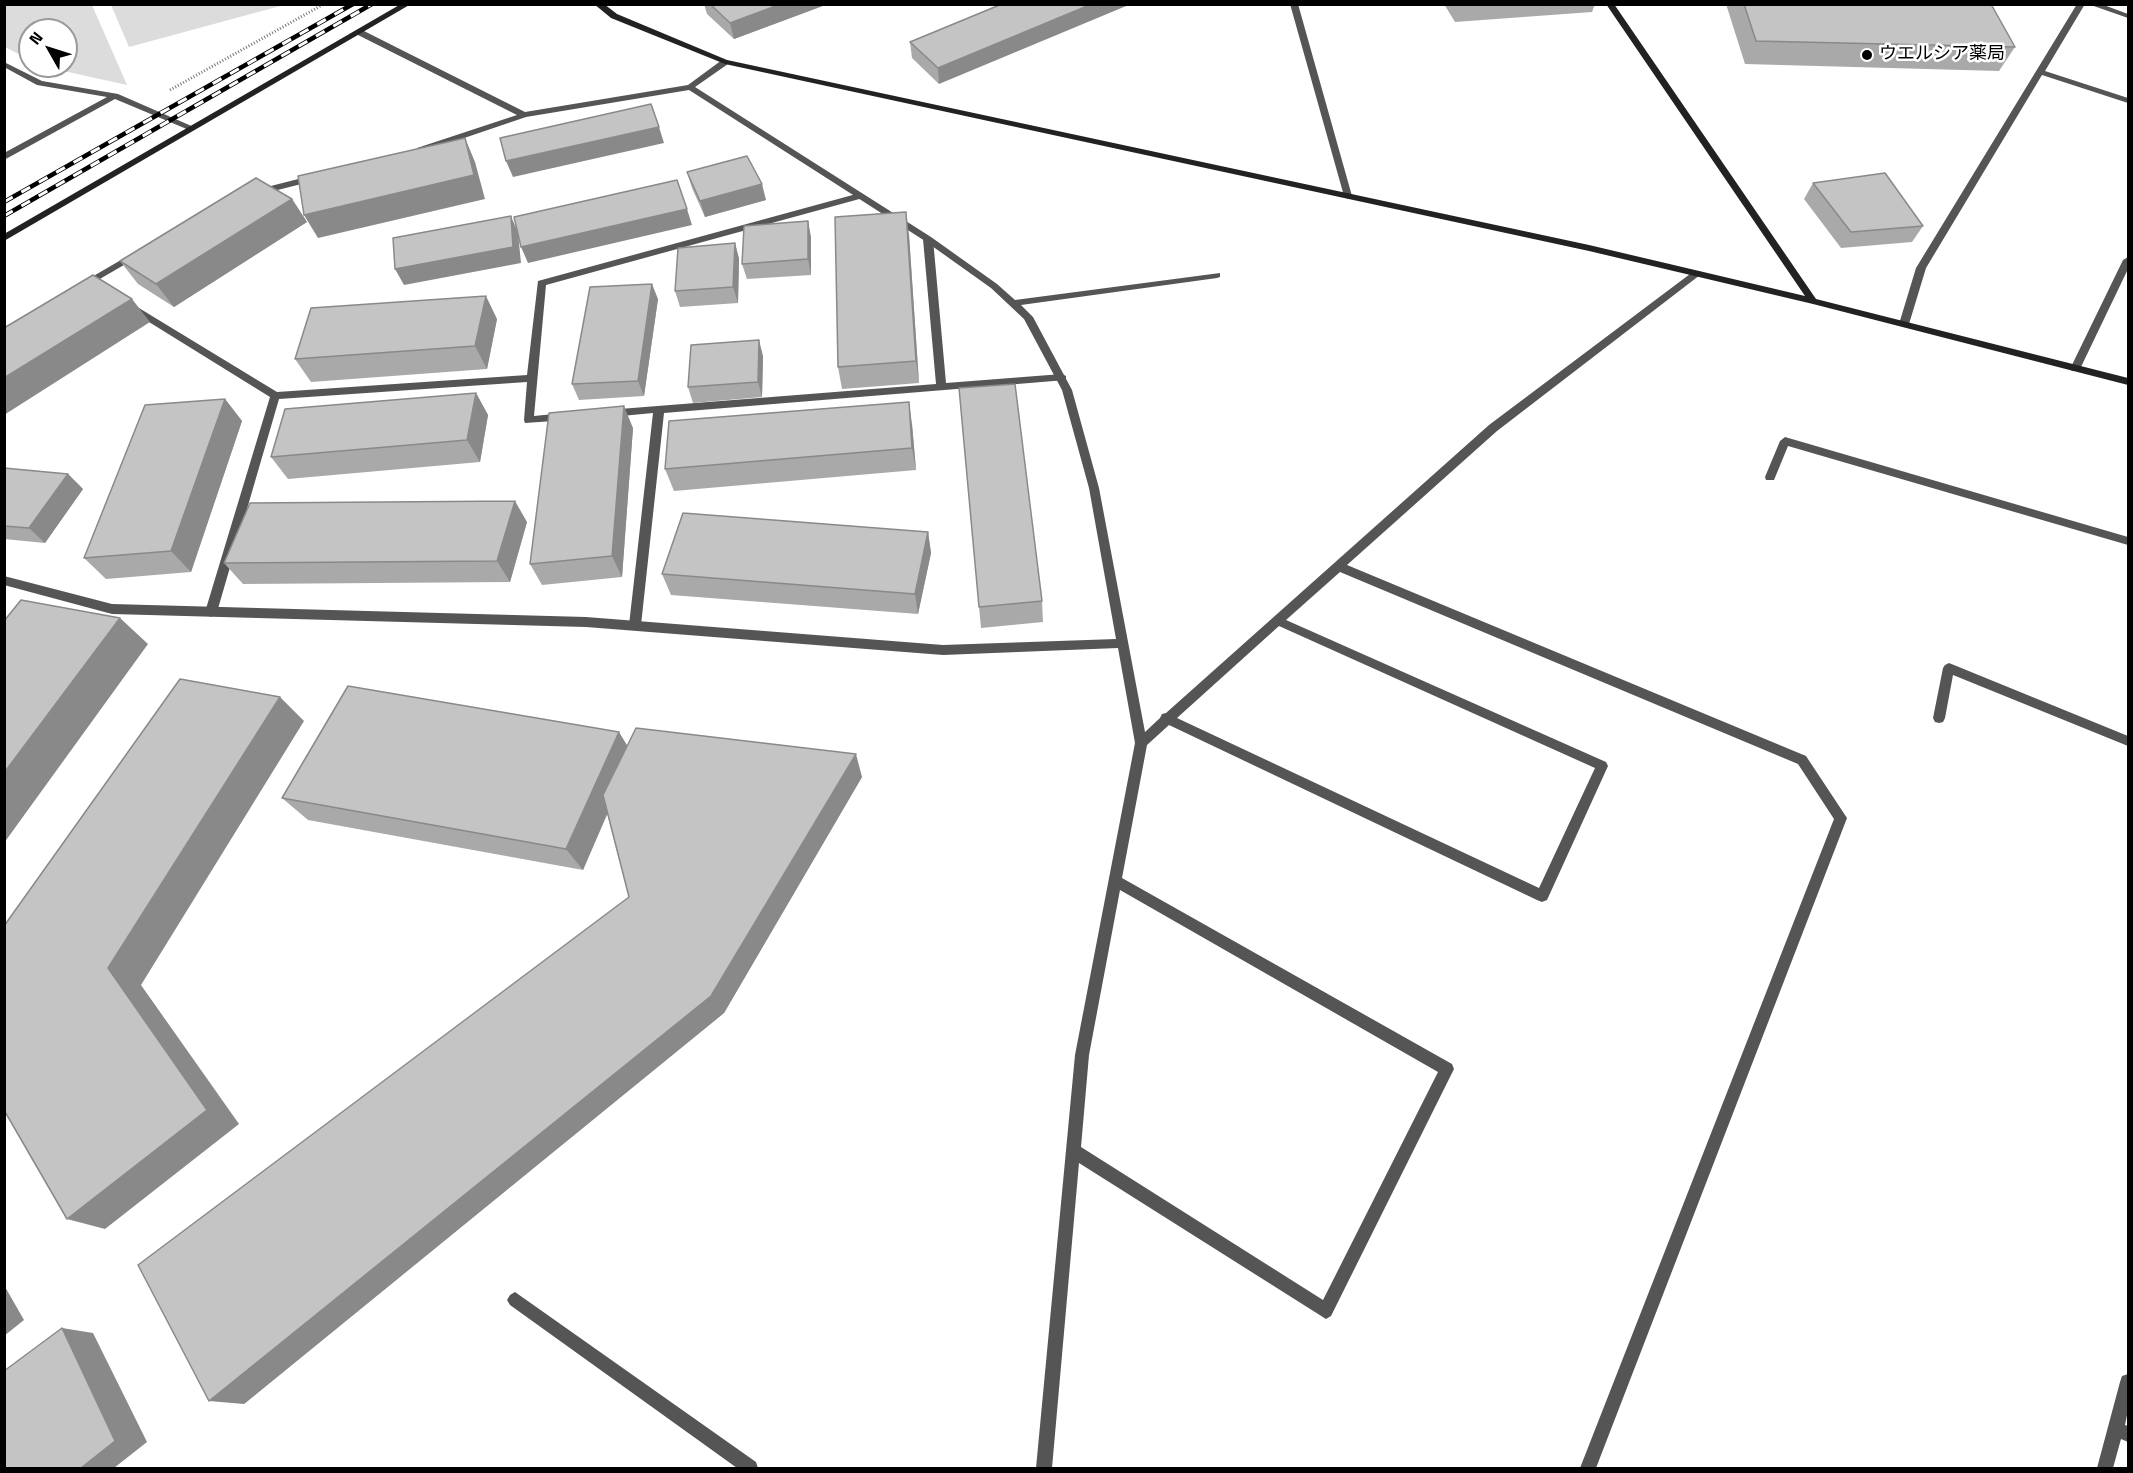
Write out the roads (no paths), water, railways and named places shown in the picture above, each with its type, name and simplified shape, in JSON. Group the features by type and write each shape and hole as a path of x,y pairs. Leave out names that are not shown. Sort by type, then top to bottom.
{"street":[{"path":"4,238 407,4"},
{"path":"598,4 614,15 725,62 1697,273 2128,382"},
{"path":"1294,4 1348,196"},
{"path":"1610,4 1813,301"},
{"path":"1904,324 1921,268 2081,4"},
{"path":"2092,4 2128,16"},
{"path":"359,32 524,115"},
{"path":"415,152 524,115 690,87 725,62"},
{"path":"4,64 40,83 115,96 192,128"},
{"path":"2040,72 2128,100"},
{"path":"690,87 928,239 994,286 1028,317 1062,378 1094,488 1141,743 1082,1055 1044,1468"},
{"path":"4,157 115,96"},
{"path":"246,195 328,175"},
{"path":"576,416 529,420 542,283 860,196"},
{"path":"928,239 941,387"},
{"path":"71,292 140,252"},
{"path":"2075,369 2128,260"},
{"path":"1141,743 1166,718 1340,567 1493,428 1697,273"},
{"path":"1013,303 1217,275"},
{"path":"89,281 99,287"},
{"path":"119,299 275,396 532,378"},
{"path":"600,414 1062,378"},
{"path":"211,612 275,396"},
{"path":"635,626 659,409"},
{"path":"1770,477 1785,441 2128,541"},
{"path":"1340,567 1802,760 1841,818 1588,1468"},
{"path":"7,584 112,609 586,622 943,650 1123,643"},
{"path":"1166,718 1542,896 1602,766 1278,621"},
{"path":"1939,717 1949,668 2128,741"},
{"path":"1074,1151 1326,1311 1448,1068 1115,881"},
{"path":"515,1300 750,1468"},
{"path":"2105,1468 2122,1431 2128,1382"}],"railway":[{"path":"4,202 353,4"},
{"path":"4,216 372,4"}],"place":[{"name":"ウエルシア薬局","path":"1867,55"}]}
